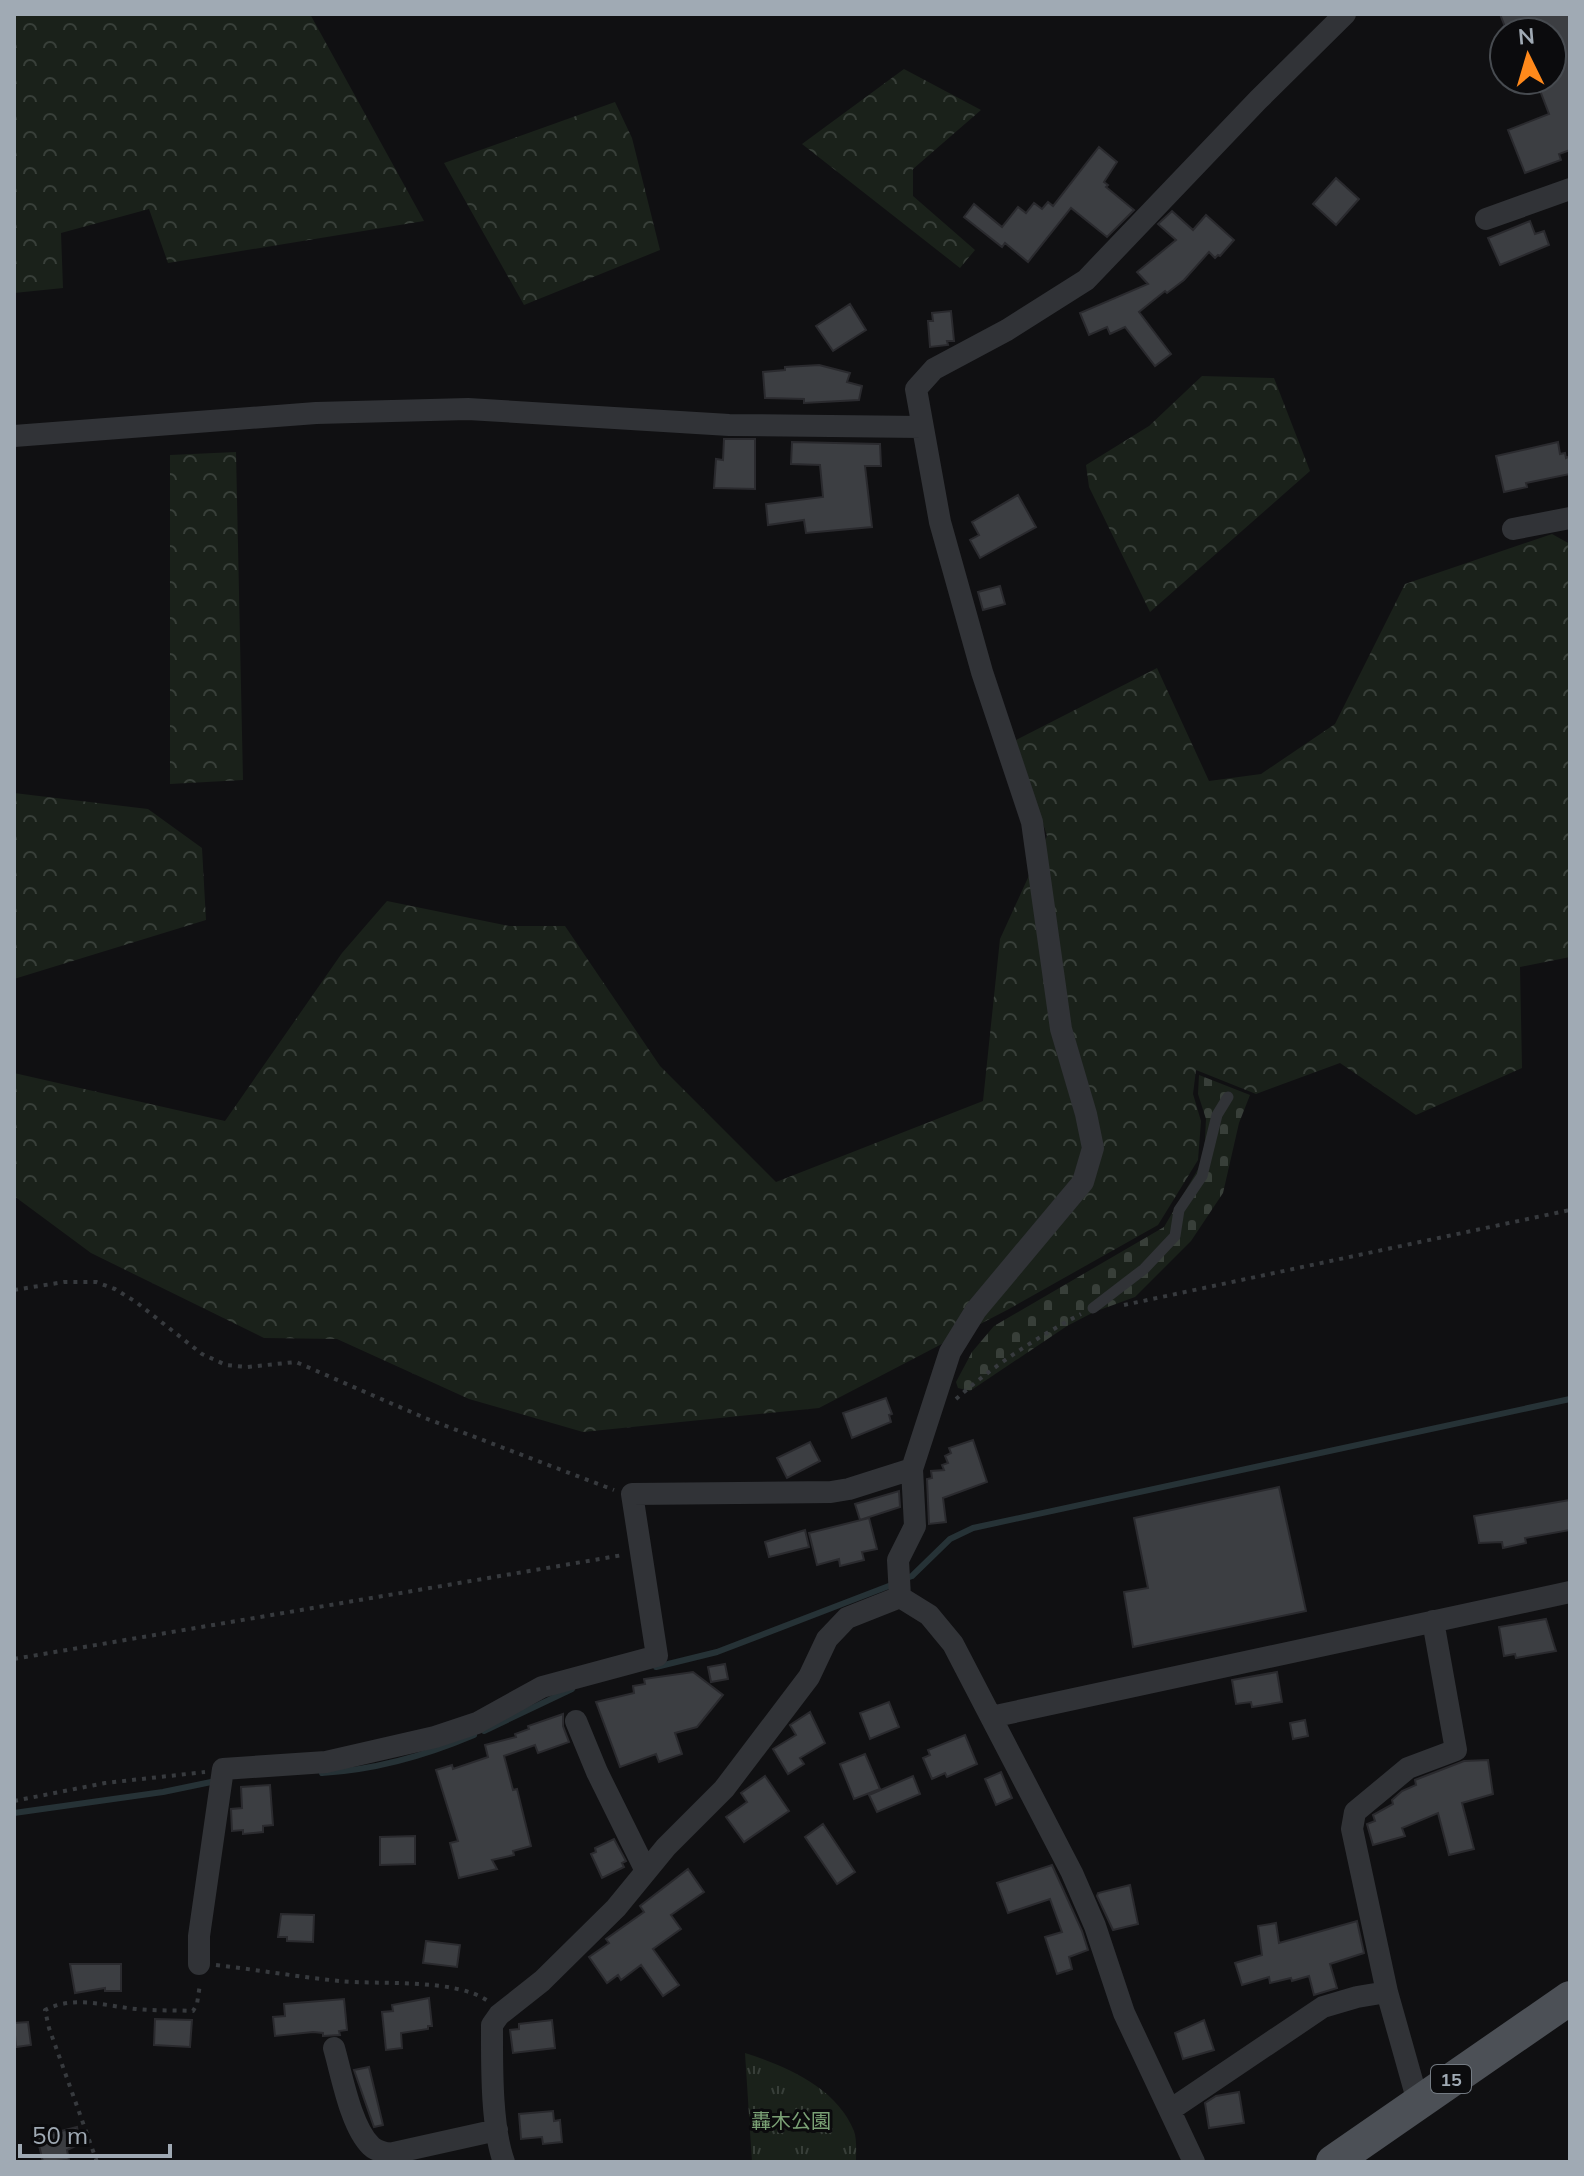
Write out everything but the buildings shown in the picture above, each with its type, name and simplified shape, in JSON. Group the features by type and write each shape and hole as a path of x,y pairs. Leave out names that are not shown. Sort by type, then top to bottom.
{"main road":[{"name":"15","path":"1333,2162 1570,1998"}],"street":[{"path":"900,1597 898,1560 915,1526 912,1469 950,1352 976,1310 1083,1182 1093,1148 1061,1029 1032,822 982,672 940,522 916,389 934,369 1007,330 1086,280 1345,14"},
{"path":"1486,219 1570,189"},
{"path":"14,436 316,413 468,409 729,425 922,427"},
{"path":"1513,529 1570,518"},
{"path":"199,1964 199,1936 223,1769 326,1762 435,1737 477,1723 542,1687 657,1656 632,1494 831,1492 912,1469"},
{"path":"991,1717 1570,1592"},
{"path":"900,1597 929,1615 953,1644 991,1717 1072,1873 1095,1926 1124,2013 1194,2162"},
{"path":"504,2162 497,2130 492,2025 499,2015 542,1981 616,1908 646,1871 724,1789 809,1677 827,1639 847,1618 900,1597"},
{"path":"1418,2102 1387,1992 1352,1829 1355,1812 1408,1768 1456,1750 1433,1621"},
{"path":"576,1721 597,1772 646,1871"},
{"path":"1170,2110 1323,2007 1387,1992"},
{"path":"334,2048 355,2117 363,2136 374,2149 389,2154 497,2130"}],"lane":[{"path":"1093,1308 1144,1269 1175,1236 1179,1210 1202,1176 1217,1115 1228,1097"}],"path":[{"path":"930,1414 950,1405 974,1383 1055,1327 1093,1308 1132,1304 1570,1210"},
{"path":"14,1290 64,1282 96,1282 136,1302 202,1354 226,1365 247,1367 296,1362 425,1418 613,1490 632,1494"},
{"path":"14,1659 640,1552"},
{"path":"14,1801 105,1783 223,1769"},
{"path":"97,2162 49,2028 45,2010 59,2003 72,2001 193,2011 200,1990 199,1964 278,1975 403,1983 470,1992 491,2003 499,2015"}],"green space":[{"path":"14,14 310,14 424,221 168,263 149,209 61,233 63,288 14,293"},
{"path":"904,69 981,110 913,169 913,196 975,250 960,268 802,144"},
{"path":"615,102 632,138 660,250 524,305 444,163"},
{"path":"1202,376 1274,378 1310,471 1150,612 1089,487 1086,465 1149,426"},
{"path":"236,452 243,780 170,784 170,455"},
{"path":"1552,534 1570,544 1570,957 1520,967 1522,1068 1416,1115 1340,1063 1256,1094 1196,1070 1193,1094 1201,1121 1198,1160 1158,1225 1009,1309 819,1408 583,1432 469,1399 337,1339 264,1338 91,1253 14,1196 14,1073 225,1121 342,953 387,901 509,926 565,926 660,1066 776,1182 983,1101 1000,939 1047,836 1016,740 1157,668 1209,781 1261,774 1335,724 1405,584"},
{"path":"14,793 148,809 202,848 206,920 14,979"},
{"path":"1199,1075 1250,1095 1239,1123 1223,1193 1191,1241 1135,1297 1067,1326 970,1391 958,1388 956,1382 972,1352 994,1326 1164,1227 1204,1159 1206,1119 1198,1094"},
{"name":"轟木公園","path":"745,2053 793,2072 836,2102 854,2131 856,2162 752,2162"}],"waterway":[{"path":"904,1579 912,1576 950,1539 973,1528 1570,1399"},
{"path":"656,1667 717,1652 894,1584"},
{"path":"484,1731 572,1689"},
{"path":"322,1773 361,1769 400,1760 474,1735"},
{"path":"14,1813 163,1792 216,1781"}]}
